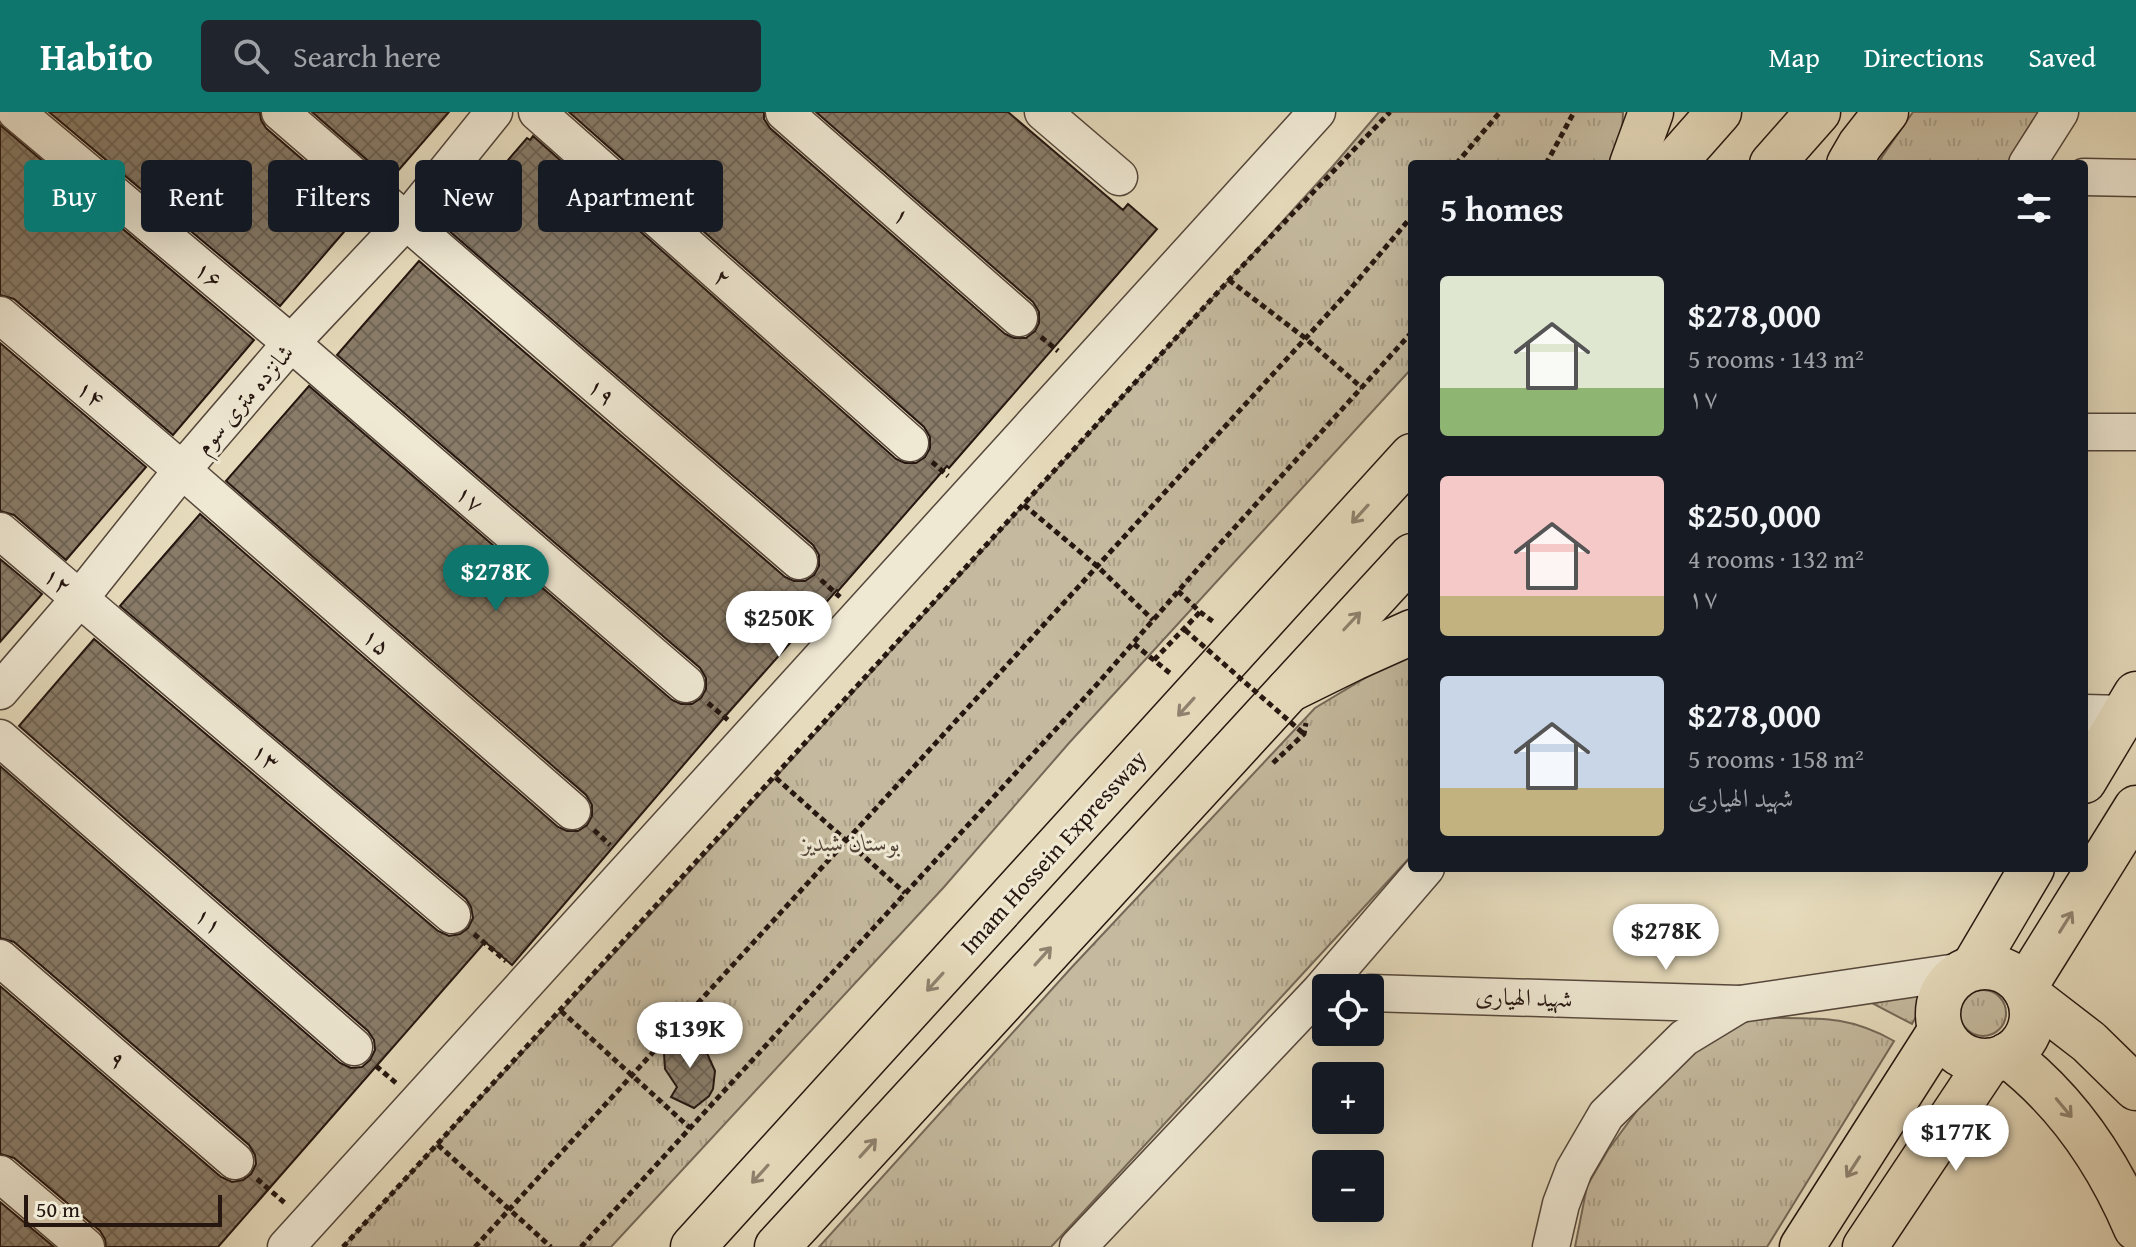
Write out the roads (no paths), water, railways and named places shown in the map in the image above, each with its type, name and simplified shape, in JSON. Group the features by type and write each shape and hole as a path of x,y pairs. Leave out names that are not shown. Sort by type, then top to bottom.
{"main road":[{"path":"1633,160 1651,112"},
{"path":"1677,160 1719,112"},
{"path":"1776,160 1818,112"},
{"path":"1851,160 1886,112"},
{"name":"Imam Hossein Expressway","path":"693,1247 1408,460"},
{"path":"777,1247 1408,560"},
{"path":"1287,691 1408,634"},
{"path":"2088,771 2115,707"},
{"path":"1865,1247 1998,1058 2018,1047 2027,1036 2031,1008 2026,992 2136,808"},
{"path":"1968,970 2029,872"},
{"path":"2136,1088 2089,1042 2026,992 2014,977 2001,970 1987,967 1968,970 1952,979 1944,990 1937,1017 1940,1031 1947,1042 1965,1057 1998,1058 2040,1082 2086,1136 2136,1228"},
{"path":"1802,1247 1940,1031"}],"street":[{"name":"۱۶","path":"16,112 291,343"},
{"name":"۱۹","path":"280,112 799,561"},
{"name":"شانزده متری سوم","path":"0,691 80,598 182,470 291,343 406,221 494,112"},
{"name":"۲","path":"537,112 910,443"},
{"name":"۱","path":"784,112 1019,318"},
{"path":"1043,112 1119,177"},
{"path":"297,1235 1317,112"},
{"path":"2030,160 2060,112"},
{"path":"2088,177 2136,178"},
{"name":"۱۴","path":"0,315 182,470"},
{"name":"۱۷","path":"291,343 686,684"},
{"path":"2088,432 2136,432"},
{"name":"۱۵","path":"182,470 572,811"},
{"name":"۱۲","path":"0,531 80,598"},
{"name":"۱۳","path":"80,598 452,915"},
{"name":"۱۱","path":"0,738 354,1047"},
{"path":"1337,974 1423,872"},
{"name":"۹","path":"0,958 235,1161"},
{"name":"شهید الهیاری","path":"1384,993 1740,1004 1968,970"},
{"path":"1079,1247 1312,1003"},
{"path":"1551,1247 1561,1204 1574,1170 1606,1115 1684,1038 1740,1004"},
{"path":"0,1174 86,1247"},
{"path":"1079,1247 1104,1247"}],"park label":[{"name":"بوستان شبدیز","path":"851,842"}]}
